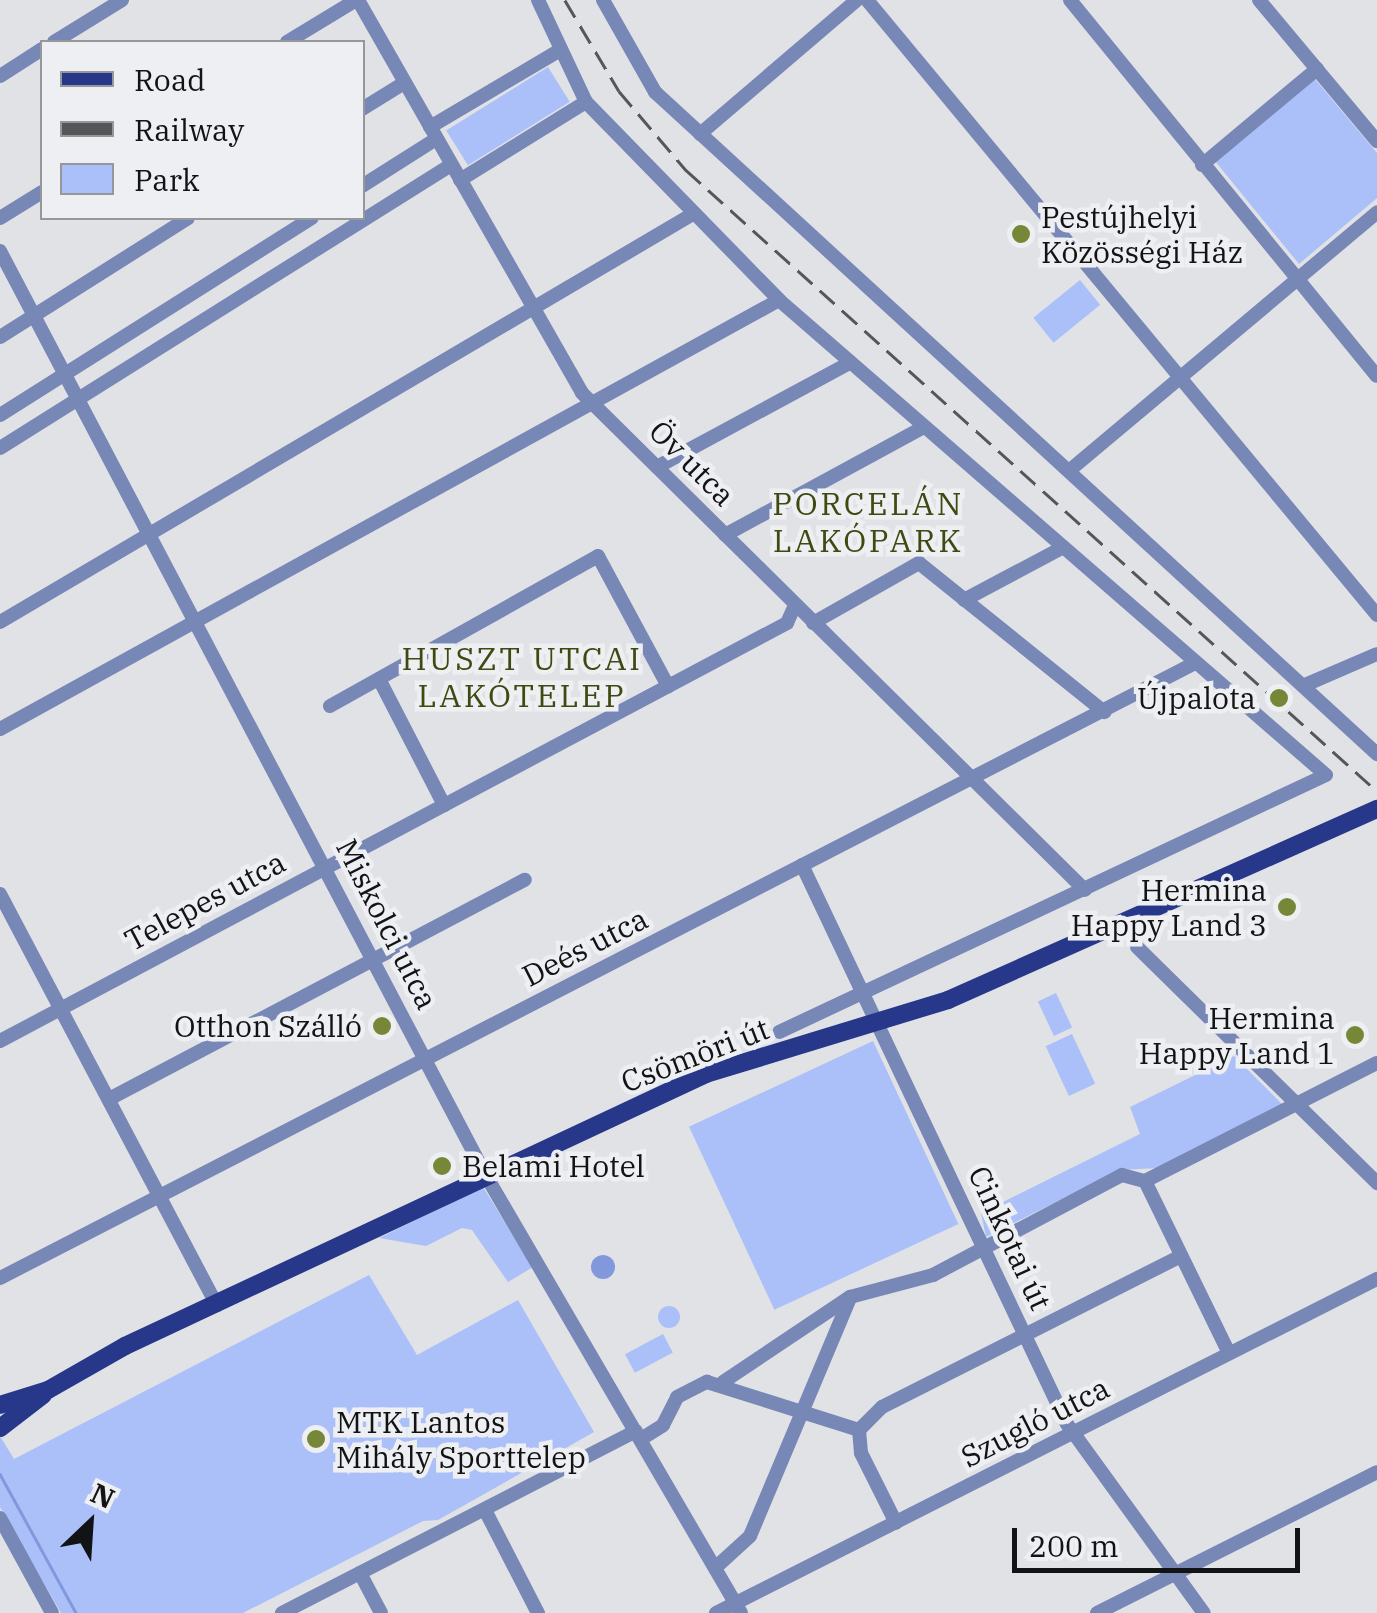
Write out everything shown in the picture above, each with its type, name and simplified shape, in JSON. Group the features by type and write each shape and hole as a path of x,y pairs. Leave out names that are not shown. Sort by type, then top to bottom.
{"main road":[{"name":"Csömöri út","path":"0,1404 48,1390 485,1174 706,1074 948,1000 1377,809"},
{"name":"Csömöri út","path":"1,1428 48,1390"}],"street":[{"path":"57,40 122,0"},
{"path":"289,40 357,0"},
{"name":"Öv utca","path":"357,0 591,403 1085,890"},
{"path":"538,0 586,102 693,214 849,363 1195,663"},
{"path":"603,0 649,84 700,134 1377,754"},
{"path":"700,134 857,0"},
{"path":"868,0 1377,615"},
{"path":"1070,0 1377,376"},
{"path":"1259,0 1377,141"},
{"path":"365,184 433,133 560,50"},
{"path":"0,76 40,51"},
{"path":"1202,165 1316,69"},
{"path":"365,107 404,83"},
{"path":"460,180 586,102"},
{"path":"365,219 451,165"},
{"path":"0,218 40,193"},
{"path":"1070,470 1377,212"},
{"path":"0,622 693,214"},
{"path":"0,336 185,220"},
{"path":"0,415 309,220"},
{"path":"0,448 363,220"},
{"name":"Miskolci utca","path":"0,251 328,868 485,1174 738,1608"},
{"path":"0,729 779,300"},
{"path":"657,468 849,363"},
{"path":"725,535 924,427"},
{"path":"964,600 1062,548"},
{"path":"330,706 598,556 668,686"},
{"path":"813,622 919,564 1104,712"},
{"name":"Telepes utca","path":"0,1041 787,623 795,605"},
{"path":"1305,686 1377,654"},
{"name":"Deés utca","path":"0,1278 1195,663"},
{"name":"Csömöri út","path":"779,1032 1326,775 1195,663"},
{"path":"379,679 444,805"},
{"name":"Cinkotai út","path":"802,865 1074,1434 1204,1613"},
{"path":"109,1099 524,880"},
{"path":"0,894 217,1305"},
{"path":"1138,947 1377,1183"},
{"path":"282,1613 663,1425 685,1390 722,1382 850,1297 933,1274 1122,1175 1145,1181 1377,1063"},
{"path":"1145,1181 1229,1353"},
{"path":"896,1522 860,1453 859,1430 882,1408 1181,1256"},
{"name":"Szugló utca","path":"716,1613 738,1608 896,1522 1377,1279"},
{"path":"716,1568 750,1536 850,1297"},
{"path":"722,1382 859,1430"},
{"path":"1098,1613 1377,1472"},
{"path":"486,1512 538,1613"},
{"path":"0,1518 52,1613"},
{"path":"360,1573 381,1613"}],"green space":[{"path":"548,67 570,102 468,165 446,131"},
{"path":"1314,78 1377,153 1377,198 1299,264 1215,161"},
{"path":"1080,280 1100,305 1054,343 1033,318"},
{"path":"1056,993 1072,1027 1054,1036 1038,1001"},
{"path":"1072,1034 1095,1084 1069,1096 1046,1046"},
{"path":"873,1041 958,1224 774,1310 689,1127"},
{"path":"1234,1056 1284,1106 1159,1168 1120,1170 986,1237 981,1213 1140,1134 1130,1107"},
{"path":"483,1187 533,1267 508,1282 472,1230 462,1228 426,1246 379,1238"},
{"name":"MTK Lantos Mihály Sporttelep","path":"369,1275 417,1355 518,1300 594,1432 438,1520 423,1521 243,1613 61,1613 0,1507 0,1436 14,1459"},
{"path":"665,1306 673,1306 680,1317 673,1328 665,1328 658,1321 658,1313"},
{"path":"663,1334 673,1353 635,1373 625,1354"}],"shaded area":[{"path":"603,1255 612,1258 612,1276 603,1279 594,1276 591,1267 594,1258"}],"waterway":[{"path":"0,1474 76,1613"}],"railway":[{"path":"565,0 619,91 686,170 1377,791"}],"place":[{"name":"Pestújhelyi Közösségi Ház","path":"1021,234"},
{"name":"Újpalota","path":"1279,698"},
{"name":"Hermina Happy Land 3","path":"1287,907"},
{"name":"Otthon Szálló","path":"382,1026"},
{"name":"Hermina Happy Land 1","path":"1355,1035"},
{"name":"Belami Hotel","path":"442,1166"},
{"name":"MTK Lantos Mihály Sporttelep","path":"316,1439"}],"district":[{"name":"PORCELÁN LAKÓPARK","path":"868,522"},
{"name":"HUSZT UTCAI LAKÓTELEP","path":"522,678"}]}
